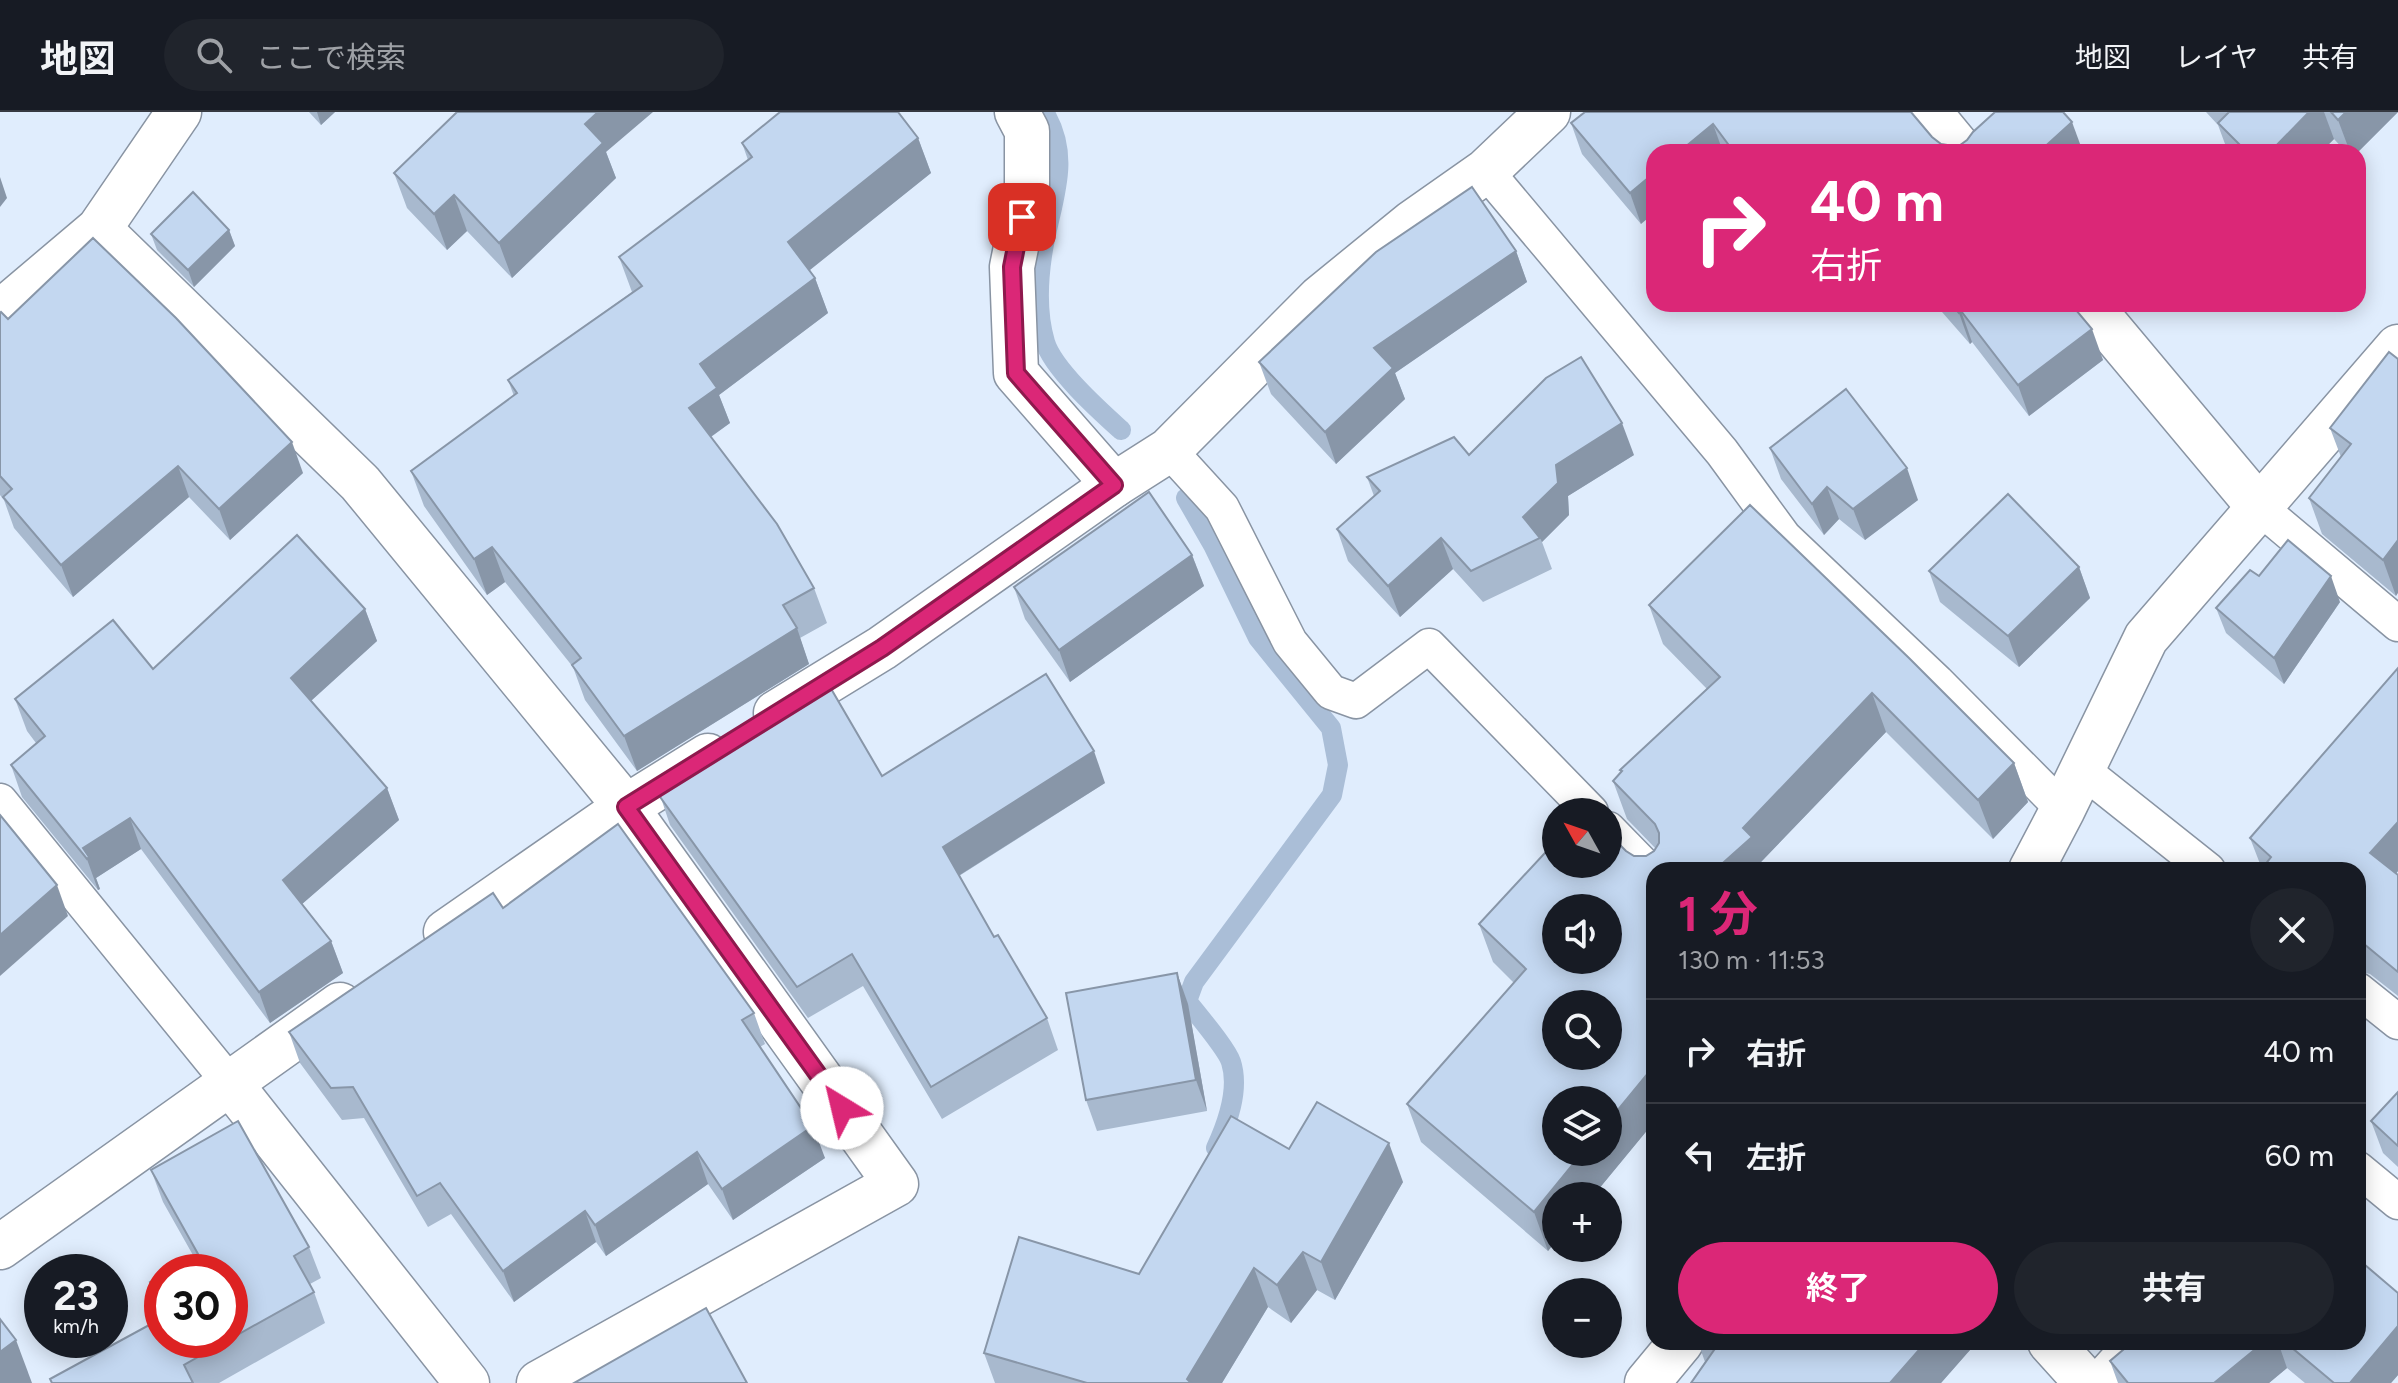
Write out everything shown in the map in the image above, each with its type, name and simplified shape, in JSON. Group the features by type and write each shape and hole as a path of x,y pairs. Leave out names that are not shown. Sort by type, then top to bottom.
{"street":[{"path":"0,310 99,229 179,112"},
{"path":"1017,112 1027,131 1027,193 1012,267 1016,373 1114,485"},
{"path":"408,958 626,807 882,648 1114,485 1169,450 1320,298 1412,223 1486,171 1548,112"},
{"path":"1929,112 1955,144"},
{"path":"99,229 360,483 626,807 896,1184 539,1383"},
{"path":"2096,312 2259,507"},
{"path":"2035,862 2146,638 2398,347"},
{"path":"0,1247 370,984"},
{"path":"229,1082 467,1383"},
{"path":"1647,1383 1674,1350"},
{"path":"2057,1350 2087,1383"}],"lane":[{"path":"1486,171 1722,452 1784,537 1937,682 2063,809"},
{"path":"1169,450 1222,508 1290,642 1331,692 1356,701 1429,646 1577,798"},
{"path":"2259,507 2398,624"},
{"path":"2081,769 2198,862"},
{"path":"0,801 229,1082"},
{"path":"1622,843 1646,868"},
{"path":"2366,996 2398,1022"},
{"path":"2366,1176 2398,1202"},
{"path":"2096,1383 2126,1350"}],"building":[{"path":"457,112 598,112 585,124 603,143 499,243 454,195 434,214 394,173"},
{"path":"780,112 898,112 918,138 788,242 815,278 700,364 717,388 689,408 777,524 814,588 783,605 797,628 624,736 572,665 581,658 492,547 474,559 411,471 517,393 508,380 642,286 619,257 752,157 742,143"},
{"path":"1585,112 1911,112 1941,144 1728,144 1713,124 1689,144 1646,144 1646,180 1630,193 1571,123"},
{"path":"1995,112 2063,112 2072,122 2048,144 1962,144"},
{"path":"2229,112 2309,112 2278,144 2239,144 2218,123"},
{"path":"2331,112 2346,112 2338,120"},
{"path":"1472,187 1516,251 1374,348 1393,368 1325,432 1259,362 1376,252"},
{"path":"193,192 229,230 188,270 151,234"},
{"path":"93,238 176,318 292,442 219,509 178,466 61,565 3,497 12,489 0,476 0,313 8,319"},
{"path":"1962,312 2078,312 2092,329 2018,385"},
{"path":"2389,352 2398,359 2398,540 2383,560 2309,498 2351,444 2330,428"},
{"path":"1581,357 1622,423 1556,465 1558,483 1523,517 1540,538 1471,571 1441,538 1388,586 1337,529 1380,491 1367,477 1454,437 1469,455 1546,378"},
{"path":"1846,389 1907,468 1853,509 1827,487 1812,504 1770,448"},
{"path":"1149,492 1192,555 1059,650 1014,587"},
{"path":"2008,494 2079,567 2008,636 1929,571"},
{"path":"1750,505 2014,763 1978,800 1872,693 1743,828 1752,837 1724,862 1646,862 1646,1076 1622,1105 1622,1086 1542,1086 1542,1166 1572,1166 1558,1182 1542,1182 1542,1202 1534,1212 1407,1104 1526,969 1479,924 1542,856 1542,878 1622,878 1622,847 1634,856 1646,856 1654,851 1659,843 1659,833 1655,824 1613,781 1620,770 1720,677 1649,605"},
{"path":"297,535 365,609 291,678 387,788 283,880 331,941 259,992 130,818 83,848 89,857 87,859 11,765 45,736 15,699 113,620 153,669"},
{"path":"2288,540 2331,576 2274,658 2216,608 2250,570 2259,576"},
{"path":"2398,668 2398,822 2370,853 2398,875 2398,972 2366,946 2366,862 2267,862 2271,857 2250,838"},
{"path":"1046,674 1094,751 943,847 994,937 998,935 1047,1018 931,1087 852,954 797,987 658,794 663,791 655,780 823,675 882,776"},
{"path":"0,815 57,885 0,935"},
{"path":"618,824 754,1013 742,1020 813,1126 722,1189 697,1152 595,1225 585,1211 503,1271 440,1183 417,1196 353,1087 331,1088 289,1032 493,893 503,908"},
{"path":"1177,973 1196,1080 1086,1100 1066,993"},
{"path":"2398,1092 2398,1146 2371,1121"},
{"path":"1317,1102 1389,1143 1321,1262 1303,1252 1277,1285 1254,1268 1187,1379 1191,1383 1087,1383 984,1353 1019,1237 1139,1274 1231,1116 1289,1149"},
{"path":"238,1121 309,1247 294,1256 314,1292 248,1329 248,1254 198,1254 151,1170"},
{"path":"2366,1266 2398,1293 2398,1326 2350,1383 2334,1383 2295,1350 2366,1350"},
{"path":"706,1308 747,1383 574,1383"},
{"path":"0,1319 16,1340 0,1352"},
{"path":"144,1328 144,1358 196,1358 184,1365 193,1383 52,1383 50,1379 89,1358 128,1358 128,1337"},
{"path":"1714,1350 1919,1350 1890,1383 1691,1383"},
{"path":"2123,1350 2254,1350 2214,1383 2128,1383 2110,1361"}],"waterway":[{"path":"1044,112 1053,130 1058,166 1041,266 1039,299 1042,332 1050,353 1067,377 1121,430"},
{"path":"1186,498 1213,545 1258,638 1331,728 1338,765 1332,795 1194,982 1187,1001 1231,1062 1233,1095 1216,1148"}],"route":[{"path":"842,1108 626,807 882,648 1114,485 1016,373 1012,267 1022,217"}]}
